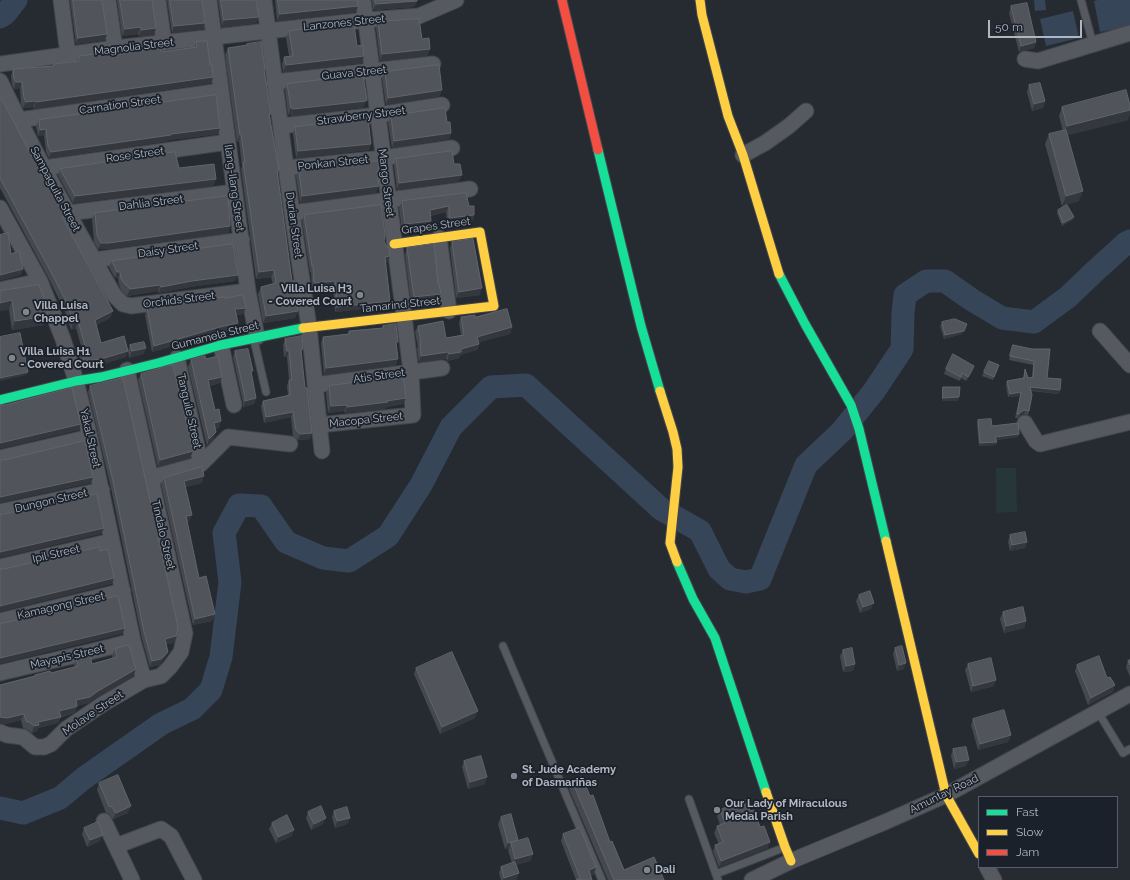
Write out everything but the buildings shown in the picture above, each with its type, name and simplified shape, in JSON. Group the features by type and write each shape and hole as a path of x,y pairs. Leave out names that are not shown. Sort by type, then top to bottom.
{"street":[{"path":"61,0 68,55"},
{"path":"108,0 114,48"},
{"path":"158,0 164,43"},
{"name":"Ilang-Ilang Street","path":"209,0 255,338"},
{"name":"Durian Street","path":"264,0 292,213 309,327 322,451"},
{"name":"Mango Street","path":"363,0 411,372 413,415"},
{"name":"Lanzones Street","path":"268,32 366,20 419,16 456,0"},
{"path":"562,0 641,326 677,449 678,467 670,543 675,559 693,598 714,638 791,861"},
{"path":"700,0 714,67 728,116 743,155 778,272 804,324 851,405 859,429 946,795 978,852"},
{"name":"Magnolia Street","path":"0,64 114,48 268,32"},
{"path":"1025,59 1038,61 1130,33"},
{"name":"Guava Street","path":"274,82 433,64"},
{"name":"Sampaguita Street","path":"0,81 43,168 114,295"},
{"name":"Carnation Street","path":"19,120 221,91"},
{"name":"Strawberry Street","path":"281,126 377,115 442,105"},
{"path":"743,155 765,143 789,126 806,111"},
{"name":"Rose Street","path":"43,168 228,142"},
{"name":"Ponkan Street","path":"286,168 383,158 452,148"},
{"path":"292,213 470,189"},
{"name":"Dahlia Street","path":"68,213 235,192"},
{"name":"Yakal Street","path":"0,208 6,233 40,281 63,339 76,381 102,490 133,641 144,680"},
{"name":"Grapes Street","path":"394,244 480,232 494,306"},
{"path":"439,238 449,311"},
{"name":"Daisy Street","path":"94,260 242,240"},
{"path":"0,290 40,281"},
{"name":"Orchids Street","path":"114,295 123,304 131,306 248,291"},
{"name":"Tamarind Street","path":"309,327 494,306"},
{"name":"Gumamela Street","path":"0,400 76,381 101,377 177,358 221,345 309,327"},
{"path":"1100,331 1130,364"},
{"path":"221,345 234,405"},
{"name":"Tanguile Street","path":"177,358 201,464"},
{"name":"Atis Street","path":"316,385 442,368"},
{"name":"Tindalo Street","path":"127,370 185,633 181,652 170,667 161,676 144,680"},
{"name":"Macopa Street","path":"319,425 413,415"},
{"path":"1025,423 1036,441 1040,444 1130,422"},
{"path":"0,458 90,437"},
{"path":"150,478 201,464 228,437 290,444"},
{"name":"Dungon Street","path":"0,512 102,490"},
{"name":"Ipil Street","path":"0,567 112,541"},
{"name":"Kamagong Street","path":"0,621 123,591"},
{"name":"Mayapis Street","path":"0,673 48,661 90,653 133,641"},
{"name":"Molave Street","path":"0,732 23,737 35,747 44,747 51,744 66,729 103,704 144,680"},
{"name":"Amuntay Road","path":"752,880 791,861 946,795 1130,694"},
{"path":"104,821 132,880"},
{"path":"116,846 161,829 171,836 194,880"},
{"path":"987,868 994,880"}],"lane":[{"path":"1081,0 1093,44"},
{"path":"255,338 266,392"},
{"path":"503,646 602,880"},
{"path":"1098,712 1123,753 1130,749"},
{"path":"688,799 717,877 785,847"}],"shaded area":[{"path":"996,468 1016,468 1017,512 996,513"}],"water":[{"path":"1034,0 1045,0 1046,10 1035,11"},
{"path":"1130,0 1130,26 1100,32 1094,1"},
{"path":"1073,11 1079,38 1046,46 1040,19"}],"waterway":[{"path":"0,17 5,14 16,0"},
{"path":"0,808 23,813 60,798 84,778 161,724 192,709 211,690 221,657 230,582 224,533 239,505 261,506 286,542 323,558 349,561 388,536 421,485 451,427 491,387 526,385 661,509 700,531 719,569 730,579 746,582 760,579 806,465 842,431 874,391 902,349 905,295 926,281 945,281 972,300 1002,318 1034,322 1068,297 1130,241"}],"traffic: fast":[{"path":"598,150 641,326 660,391"},
{"path":"779,274 805,324 851,405 859,429 886,541"},
{"path":"0,400 158,363 221,345 303,328"},
{"path":"677,562 693,599 715,638 766,792"}],"traffic: slow":[{"path":"700,0 702,15 728,116 743,155 779,274"},
{"path":"303,328 494,306 480,232 394,244"},
{"path":"660,391 677,449 678,467 670,543 677,562"},
{"path":"886,541 946,795 978,852"},
{"path":"766,792 791,861"}],"traffic: jam":[{"path":"562,0 598,150"}],"place":[{"name":"Villa Luisa H3 - Covered Court","path":"360,295"},
{"name":"Villa Luisa Chappel","path":"26,312"},
{"name":"Villa Luisa H1 - Covered Court","path":"12,358"},
{"name":"St. Jude Academy of Dasmariñas","path":"514,776"},
{"name":"Our Lady of Miraculous Medal Parish","path":"717,810"},
{"name":"Dali","path":"647,870"}]}
